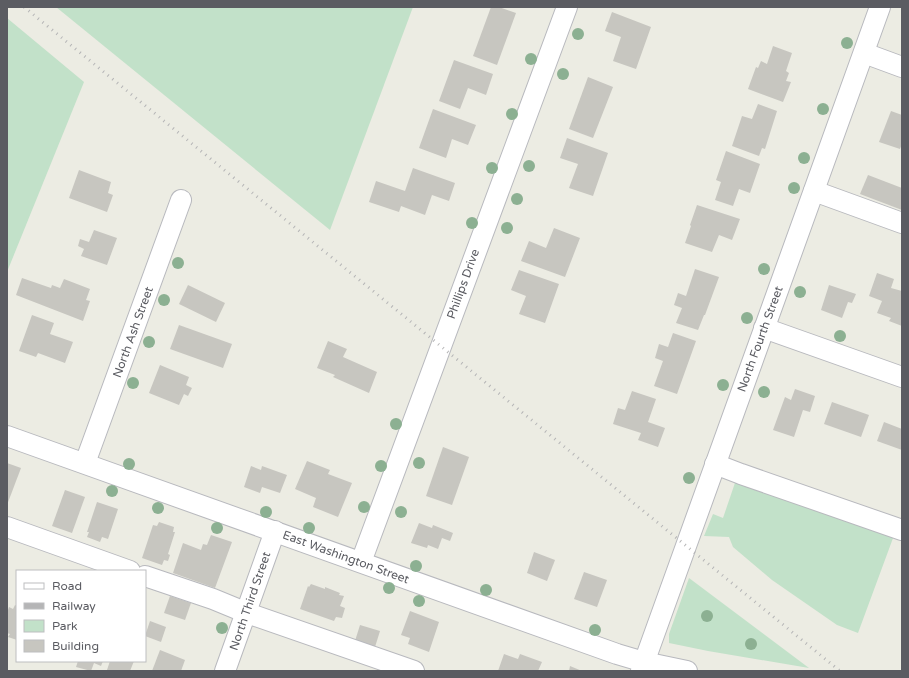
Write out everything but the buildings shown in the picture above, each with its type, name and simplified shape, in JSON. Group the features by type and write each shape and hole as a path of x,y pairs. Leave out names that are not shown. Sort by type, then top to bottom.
{"street":[{"name":"Phillips Drive","path":"361,562 567,7"},
{"name":"North Fourth Street","path":"642,667 880,7"},
{"path":"864,53 902,67"},
{"path":"814,191 902,223"},
{"name":"North Ash Street","path":"85,463 181,200"},
{"path":"764,328 902,377"},
{"name":"East Washington Street","path":"7,436 617,654 642,667 687,671"},
{"path":"715,464 902,530"},
{"path":"7,527 127,570"},
{"name":"North Third Street","path":"225,671 247,613 275,531"},
{"path":"146,576 414,671"}],"green space":[{"path":"56,7 413,7 330,230"},
{"path":"7,18 84,82 7,272"},
{"path":"737,477 896,530 858,633 837,625 772,580 733,547 729,537 704,536 713,514 723,518"},
{"path":"689,578 809,668 669,643 669,634"}],"railway":[{"path":"24,7 840,671"}]}
